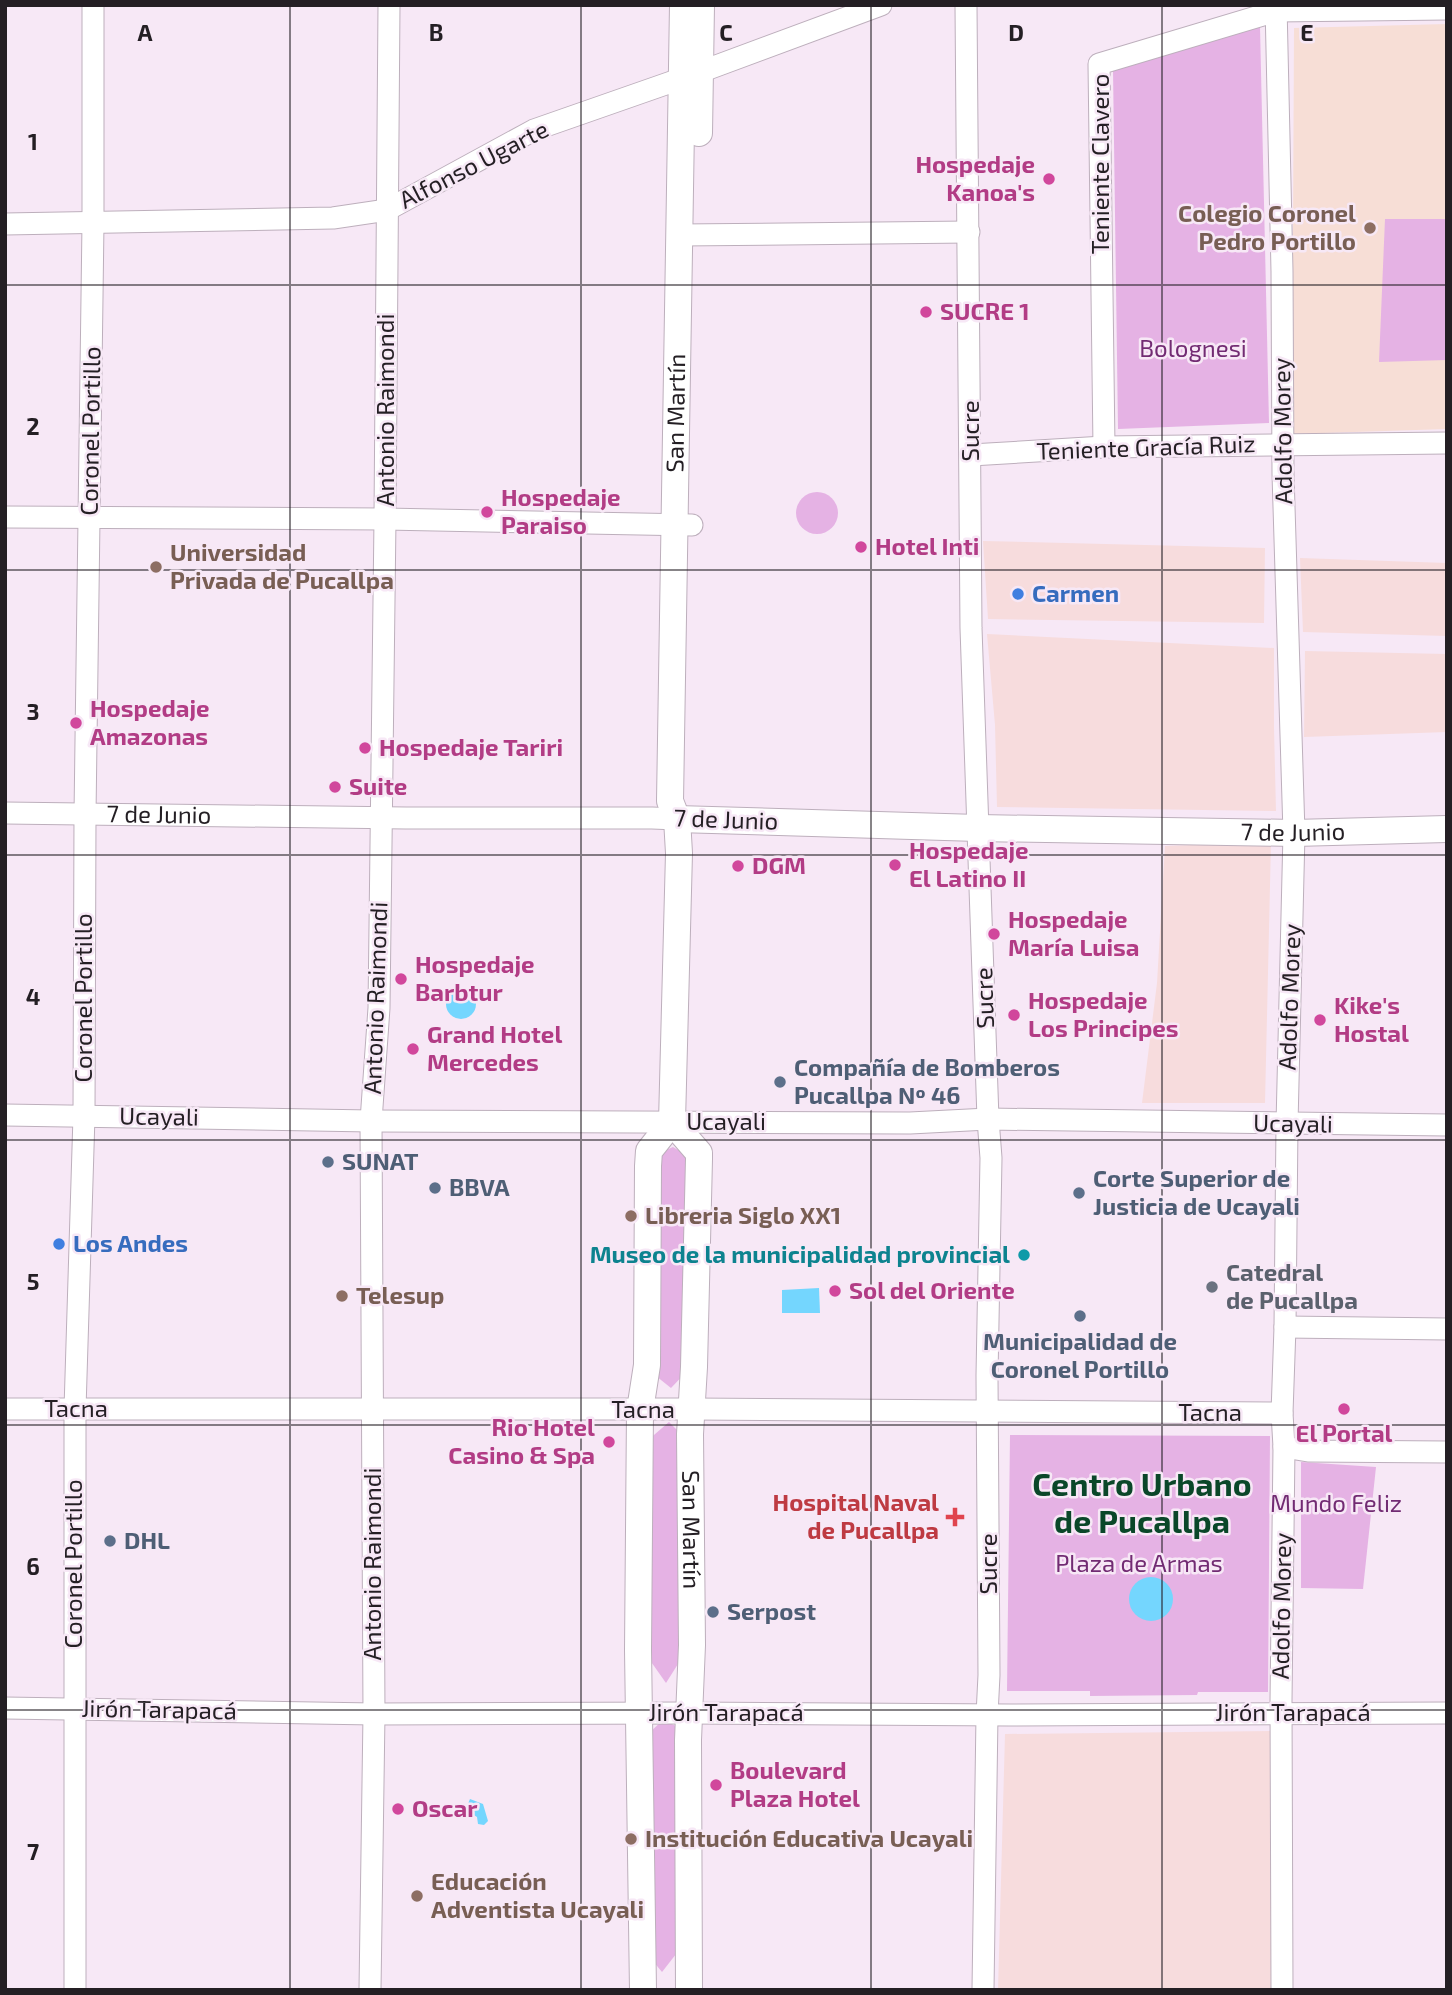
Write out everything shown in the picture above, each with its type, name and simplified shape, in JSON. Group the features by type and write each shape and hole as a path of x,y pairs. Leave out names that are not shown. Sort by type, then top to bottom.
{"main road":[{"name":"San Martín","path":"683,5 691,75"},
{"name":"San Martín","path":"689,1990 689,1713 692,1645 690,1434 699,1153 672,1122 679,853 677,820 670,801 683,525 691,75 701,5"},
{"name":"7 de Junio","path":"677,820 1294,833 1447,829"},
{"path":"643,1990 638,1636 640,1410 647,1365 649,1151 672,1122"}],"street":[{"name":"Coronel Portillo","path":"75,1990 75,1409 84,1115 93,5"},
{"name":"Antonio Raimondi","path":"370,1990 374,1714 371,1121 379,1008 389,5"},
{"name":"Alfonso Ugarte","path":"5,224 333,218 387,210 534,130 881,5"},
{"name":"Sucre","path":"966,5 971,628 991,1158 987,1412 989,1661 983,1990"},
{"path":"1276,8 1447,9"},
{"name":"Adolfo Morey","path":"1276,8 1287,639 1294,833 1282,1413 1282,1990"},
{"name":"Teniente Clavero","path":"1104,447 1098,64 1276,8"},
{"path":"688,235 969,232"},
{"name":"Teniente Gracía Ruiz","path":"971,455 1104,447 1447,443"},
{"path":"5,517 385,519 683,525"},
{"name":"7 de Junio","path":"5,813 677,820"},
{"name":"Ucayali","path":"5,1115 371,1121 910,1123 988,1119 1447,1125"},
{"path":"1285,1327 1447,1329"},
{"name":"Tacna","path":"5,1409 692,1409 1282,1413"},
{"path":"1284,1447 1308,1451 1447,1451"},
{"name":"Jirón Tarapacá","path":"5,1708 374,1714 1447,1713"}],"shaded area":[{"name":"Colegio Coronel Pedro Portillo","path":"1447,24 1447,429 1292,434 1294,28"},
{"path":"983,541 1265,548 1264,623 988,619"},
{"path":"1300,558 1447,563 1447,636 1303,632"},
{"path":"987,634 1274,648 1276,811 997,807 995,725"},
{"path":"1305,651 1447,654 1447,732 1304,737"},
{"path":"1271,842 1265,1103 1142,1103 1157,983 1165,846"},
{"path":"1273,1731 1272,1990 998,1990 1005,1734"}],"green space":[{"name":"Bolognesi","path":"1260,27 1269,423 1118,429 1113,70"},
{"path":"1385,219 1447,219 1447,360 1379,362"},
{"path":"817,492 832,498 838,513 832,528 817,534 802,528 796,513 802,498"},
{"path":"673,1147 688,1156 689,1369 671,1388 656,1376 652,1156"},
{"path":"669,1422 679,1432 683,1656 666,1683 647,1656 647,1441"},
{"name":"Plaza de Armas","path":"1010,1435 1270,1436 1268,1692 1090,1696 1090,1691 1007,1691"},
{"name":"Mundo Feliz","path":"1301,1462 1376,1467 1363,1589 1301,1588"},
{"path":"663,1720 678,1727 680,1949 662,1972 648,1955 648,1734"}],"water":[{"path":"461,989 472,993 476,1004 472,1015 461,1019 450,1015 446,1004 450,993"},
{"path":"819,1288 820,1313 782,1313 782,1290"},
{"path":"1151,1577 1166,1584 1173,1599 1166,1614 1151,1621 1136,1614 1129,1599 1136,1584"},
{"path":"470,1799 483,1804 488,1821 484,1825 478,1824 477,1817 469,1812 467,1806"}],"place":[{"name":"Hospedaje Kanoa's","path":"1049,179"},
{"name":"Colegio Coronel Pedro Portillo","path":"1370,228"},
{"name":"SUCRE 1","path":"926,312"},
{"name":"Hospedaje Paraiso","path":"487,512"},
{"name":"Hotel Inti","path":"861,547"},
{"name":"Universidad Privada de Pucallpa","path":"156,567"},
{"name":"Carmen","path":"1018,594"},
{"name":"Hospedaje Amazonas","path":"76,723"},
{"name":"Hospedaje Tariri","path":"365,748"},
{"name":"Suite","path":"335,787"},
{"name":"Hospedaje El Latino II","path":"895,865"},
{"name":"DGM","path":"738,866"},
{"name":"Hospedaje María Luisa","path":"994,934"},
{"name":"Hospedaje Barbtur","path":"401,979"},
{"name":"Hospedaje Los Principes","path":"1014,1015"},
{"name":"Kike's Hostal","path":"1320,1020"},
{"name":"Grand Hotel Mercedes","path":"413,1049"},
{"name":"Compañía de Bomberos Pucallpa Nº 46","path":"780,1082"},
{"name":"SUNAT","path":"328,1162"},
{"name":"BBVA","path":"435,1188"},
{"name":"Corte Superior de Justicia de Ucayali","path":"1079,1193"},
{"name":"Libreria Siglo XX1","path":"631,1216"},
{"name":"Los Andes","path":"59,1244"},
{"name":"Museo de la municipalidad provincial","path":"1024,1255"},
{"name":"Catedral de Pucallpa","path":"1212,1287"},
{"name":"Sol del Oriente","path":"835,1291"},
{"name":"Telesup","path":"342,1296"},
{"name":"Municipalidad de Coronel Portillo","path":"1080,1316"},
{"name":"El Portal","path":"1344,1409"},
{"name":"Rio Hotel Casino & Spa","path":"609,1442"},
{"name":"Hospital Naval de Pucallpa","path":"955,1517"},
{"name":"DHL","path":"110,1541"},
{"name":"Serpost","path":"713,1612"},
{"name":"Boulevard Plaza Hotel","path":"716,1785"},
{"name":"Oscar","path":"398,1809"},
{"name":"Institución Educativa Ucayali","path":"631,1839"},
{"name":"Educación Adventista Ucayali","path":"417,1896"}],"district":[{"name":"Centro Urbano de Pucallpa","path":"1142,1504"}]}
